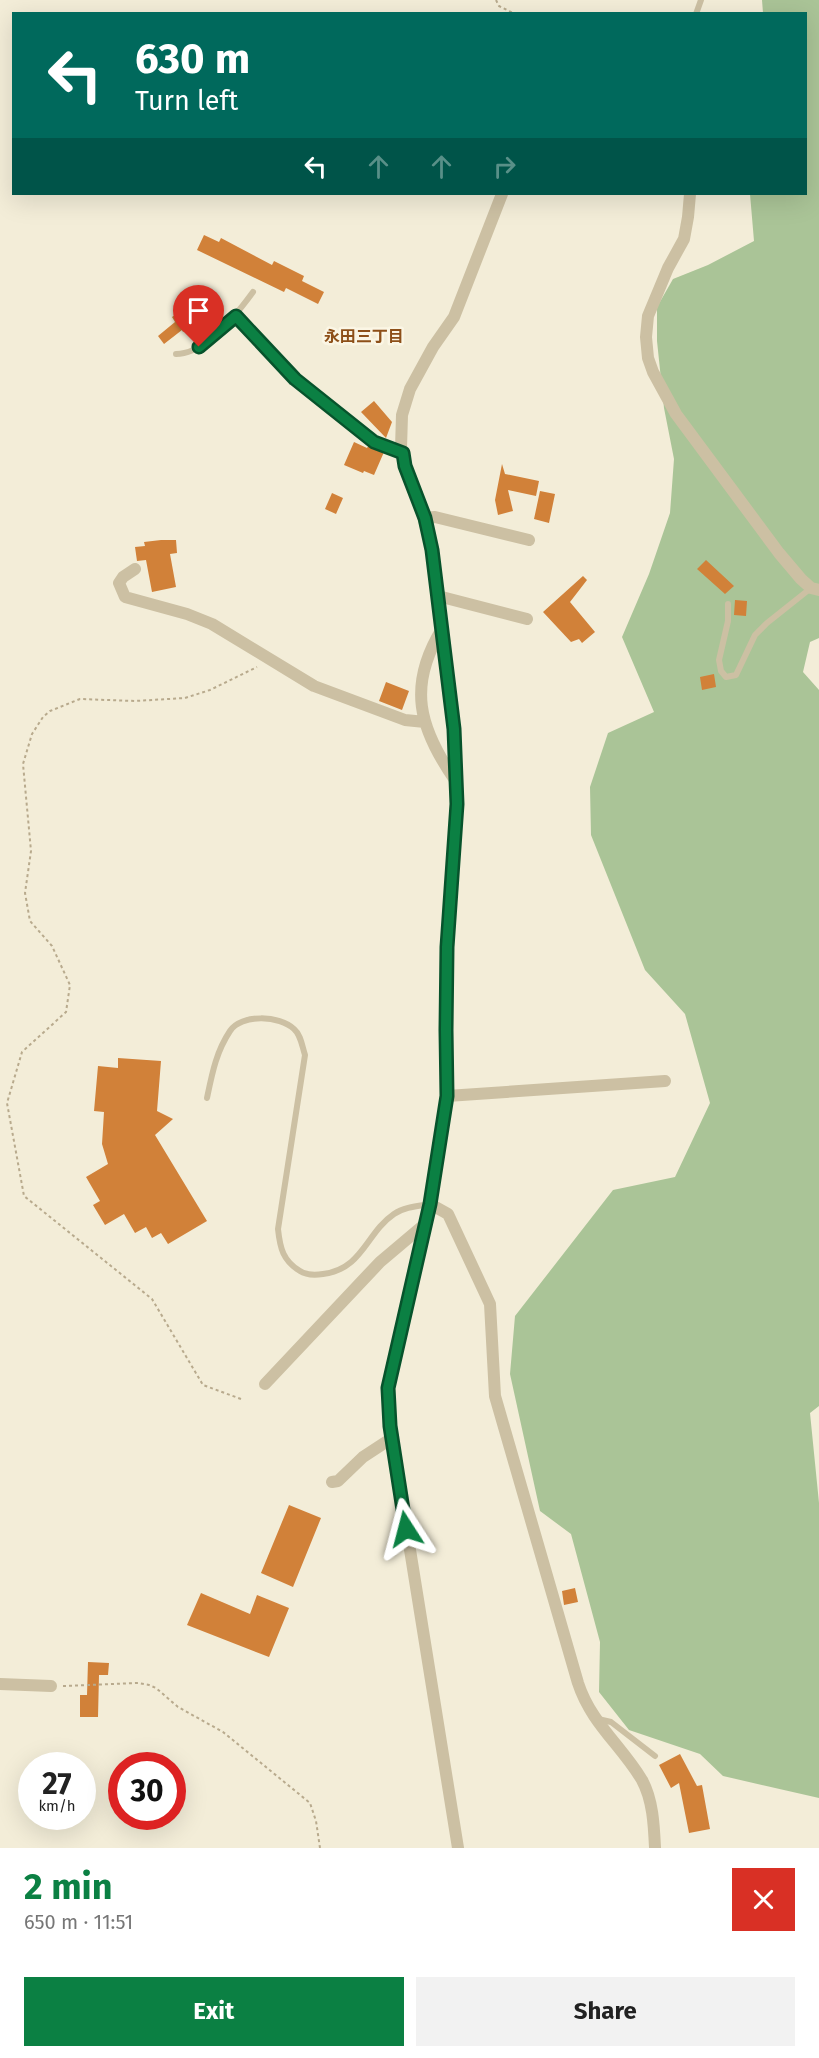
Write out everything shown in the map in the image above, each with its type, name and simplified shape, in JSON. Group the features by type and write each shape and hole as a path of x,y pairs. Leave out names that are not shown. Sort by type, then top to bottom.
{"street":[{"path":"458,1848 388,1413 388,1388 430,1204 447,1096 447,947 457,804 454,729 432,550 425,518 405,466 402,415 410,389 433,347 454,317 502,195"},
{"path":"690,195 684,239 668,268 648,316 646,337 648,358 676,414 786,562 801,579 815,589"},
{"path":"425,518 435,517 529,540"},
{"path":"135,569 123,577 119,583 125,597 187,614 212,624 314,686 405,720 425,722"},
{"path":"438,596 527,619"},
{"path":"442,629 429,650 420,684 425,722 439,756 456,781"},
{"path":"447,1096 665,1080"},
{"path":"430,1204 448,1214 490,1304 495,1396 578,1683 584,1702 594,1718 643,1782 649,1800 655,1848"},
{"path":"265,1384 380,1262 425,1224"},
{"path":"332,1482 338,1480 363,1457 392,1438"},
{"path":"0,1684 51,1686"}],"lane":[{"path":"176,354 188,354 199,347 236,316 254,292"},
{"path":"236,316 295,379 374,442 403,453"},
{"path":"728,604 728,621 720,660 721,671 726,677 736,675 755,635 767,623 815,589"},
{"path":"207,1098 214,1062 231,1028 247,1020 263,1017 293,1028 300,1038 305,1054 278,1229 282,1255 303,1273 332,1273 347,1267 394,1213 406,1208 430,1204"},
{"path":"594,1718 611,1722 655,1756"}],"path":[{"path":"496,0 499,6 511,12"},
{"path":"241,1399 203,1385 152,1299 24,1196 7,1103 22,1052 66,1012 70,985 52,946 30,921 25,893 31,850 23,764 32,735 43,717 50,711 80,699 135,701 184,698 210,690 270,660"},
{"path":"51,1686 138,1683 156,1688 178,1707 223,1732 310,1803 321,1848"}],"green space":[{"path":"762,0 819,0 819,638 810,642 803,672 819,690 819,1406 810,1413 819,1503 819,1798 723,1776 700,1754 629,1730 599,1692 600,1642 571,1534 540,1511 510,1374 515,1316 613,1190 675,1177 710,1103 685,1014 645,970 591,835 590,787 608,733 654,712 622,637 649,574 670,513 674,459 664,408 657,341 657,307 673,279 708,265 754,241 750,195 807,195 807,12 763,12"}],"building":[{"path":"204,235 219,242 221,238 272,265 274,261 304,276 302,281 324,292 318,304 286,288 284,292 197,250"},
{"path":"186,307 205,332 194,340 186,330 183,332 182,330 164,344 158,336 175,322 172,317"},
{"path":"374,401 392,422 386,438 361,412"},
{"path":"354,442 367,448 369,445 384,452 374,475 344,465"},
{"path":"502,464 505,474 539,481 536,496 508,490 513,511 498,515 495,500"},
{"path":"540,491 555,494 549,523 534,519"},
{"path":"332,493 343,498 336,514 325,509"},
{"path":"176,540 177,553 170,554 176,587 152,592 146,560 137,561 135,547 145,546 144,542"},
{"path":"706,560 734,586 725,594 697,569"},
{"path":"583,576 587,580 570,602 595,632 582,643 579,639 571,642 543,612"},
{"path":"735,600 747,601 746,616 734,615"},
{"path":"714,674 716,687 702,690 700,677"},
{"path":"386,682 409,691 402,710 379,701"},
{"path":"118,1058 161,1061 157,1111 173,1119 155,1135 207,1221 168,1244 161,1233 152,1238 146,1227 135,1233 124,1214 105,1225 93,1205 100,1201 86,1177 108,1164 102,1144 104,1112 94,1111 98,1066 118,1068"},
{"path":"289,1505 321,1518 293,1587 261,1573"},
{"path":"575,1588 578,1602 564,1605 562,1591"},
{"path":"201,1593 250,1614 257,1595 289,1608 269,1657 187,1625"},
{"path":"88,1662 109,1663 108,1675 99,1675 98,1717 80,1717 80,1695 87,1695"},
{"path":"680,1754 697,1786 702,1785 710,1829 689,1833 679,1783 671,1788 659,1765"}],"district":[{"name":"永田三丁目","path":"364,336"}],"route":[{"path":"199,347 236,316 295,379 374,442 403,453 405,466 425,518 432,550 454,729 457,804 447,947 447,1096 430,1204 388,1388 388,1413 406,1529"}]}
